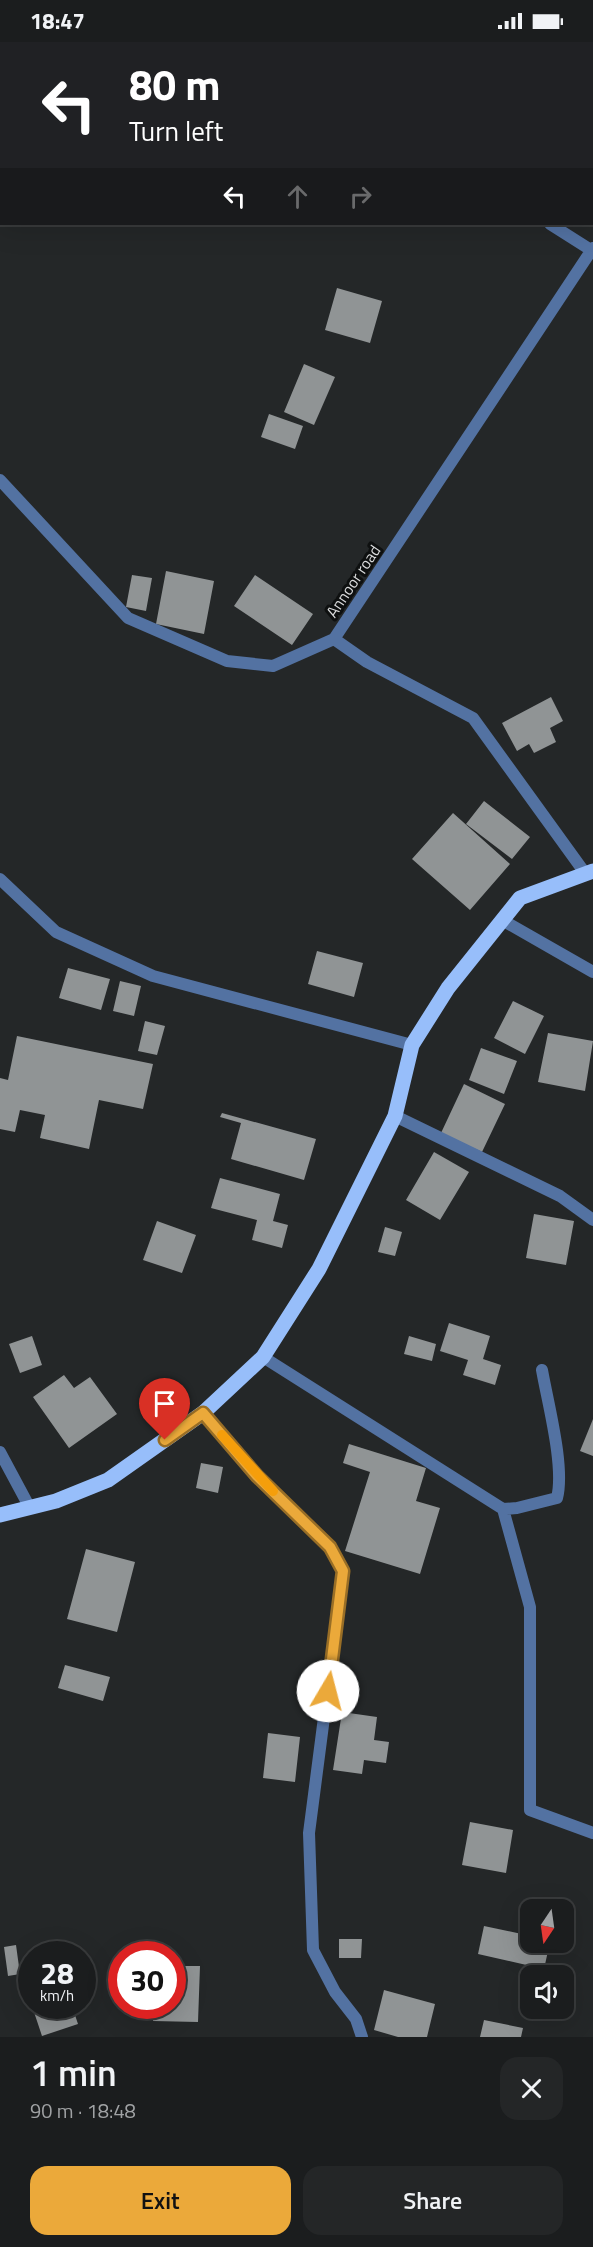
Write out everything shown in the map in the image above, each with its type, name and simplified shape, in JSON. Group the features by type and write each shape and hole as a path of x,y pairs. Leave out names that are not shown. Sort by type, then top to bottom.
{"main road":[{"path":"0,1515 56,1501 108,1480 203,1413 262,1357 319,1269 395,1116 412,1045 448,988 520,898 589,872"}],"street":[{"path":"552,225 592,249"},
{"name":"Annoor road","path":"589,872 473,718 367,662 334,639 592,249"},
{"path":"0,480 128,618 227,661 239,663 273,666 334,639"},
{"path":"0,879 56,932 153,976 412,1045"},
{"path":"502,920 593,972"},
{"path":"395,1116 560,1196 593,1220"},
{"path":"262,1357 503,1509 517,1508 557,1498 560,1486 542,1370"},
{"path":"203,1413 257,1476 330,1547 343,1571 309,1833 313,1950 335,1992 356,2019 362,2037"},
{"path":"0,1452 30,1508"},
{"path":"503,1509 530,1607 530,1810 593,1833"}],"building":[{"path":"337,288 382,301 370,343 325,330"},
{"path":"304,364 335,377 314,425 284,412"},
{"path":"269,414 303,426 295,449 261,437"},
{"path":"166,571 214,581 204,634 156,624"},
{"path":"132,575 152,578 146,611 126,607"},
{"path":"255,575 313,614 292,645 234,606"},
{"path":"551,697 563,721 550,728 556,742 534,753 529,744 517,751 502,723"},
{"path":"484,801 530,837 512,859 466,824"},
{"path":"453,813 510,864 470,910 412,859"},
{"path":"317,951 363,963 354,997 308,984"},
{"path":"68,968 110,979 101,1010 59,998"},
{"path":"120,981 141,986 134,1016 113,1011"},
{"path":"513,1001 544,1016 525,1054 494,1038"},
{"path":"145,1021 165,1026 157,1055 138,1051"},
{"path":"548,1033 593,1041 585,1091 538,1082"},
{"path":"17,1036 153,1064 143,1109 99,1100 89,1149 40,1138 45,1115 20,1110 15,1132 0,1129 0,1078 8,1080"},
{"path":"481,1048 517,1061 504,1094 469,1080"},
{"path":"464,1084 505,1104 482,1152 441,1133"},
{"path":"222,1113 316,1139 304,1180 231,1159 241,1123 220,1117"},
{"path":"434,1152 469,1172 440,1220 406,1200"},
{"path":"220,1178 280,1194 273,1221 288,1225 282,1248 252,1240 257,1220 211,1208"},
{"path":"534,1214 574,1221 566,1265 526,1258"},
{"path":"157,1221 196,1235 182,1273 143,1260"},
{"path":"385,1227 402,1232 395,1256 378,1252"},
{"path":"449,1323 490,1336 483,1359 501,1365 495,1385 463,1375 468,1360 440,1351"},
{"path":"32,1336 42,1365 20,1373 9,1344"},
{"path":"409,1336 436,1344 432,1361 404,1354"},
{"path":"64,1375 74,1388 90,1377 117,1414 69,1448 33,1397"},
{"path":"593,1419 593,1456 580,1451"},
{"path":"349,1444 426,1468 416,1501 440,1508 420,1574 345,1551 370,1472 343,1463"},
{"path":"201,1463 223,1467 218,1493 196,1488"},
{"path":"86,1549 135,1562 117,1632 67,1619"},
{"path":"65,1665 110,1677 103,1701 58,1688"},
{"path":"342,1712 377,1717 374,1740 389,1742 386,1763 364,1760 362,1774 333,1770"},
{"path":"268,1733 300,1737 295,1782 263,1778"},
{"path":"470,1822 513,1830 506,1873 462,1865"},
{"path":"484,1926 520,1934 520,1953 548,1953 545,1965 526,1965 478,1954"},
{"path":"339,1939 362,1939 361,1958 339,1958"},
{"path":"16,1945 18,1974 8,1976 4,1947"},
{"path":"186,1966 200,1966 198,2022 153,2021 153,2019 186,2019"},
{"path":"384,1990 435,2004 427,2037 398,2037 374,2030"},
{"path":"36,2019 76,2019 78,2024 42,2036"},
{"path":"484,2020 523,2028 521,2037 480,2037"}],"slow traffic":[{"path":"222,1435 273,1491"}],"route":[{"path":"165,1440 203,1413 257,1476 330,1547 343,1571 328,1691"}]}
